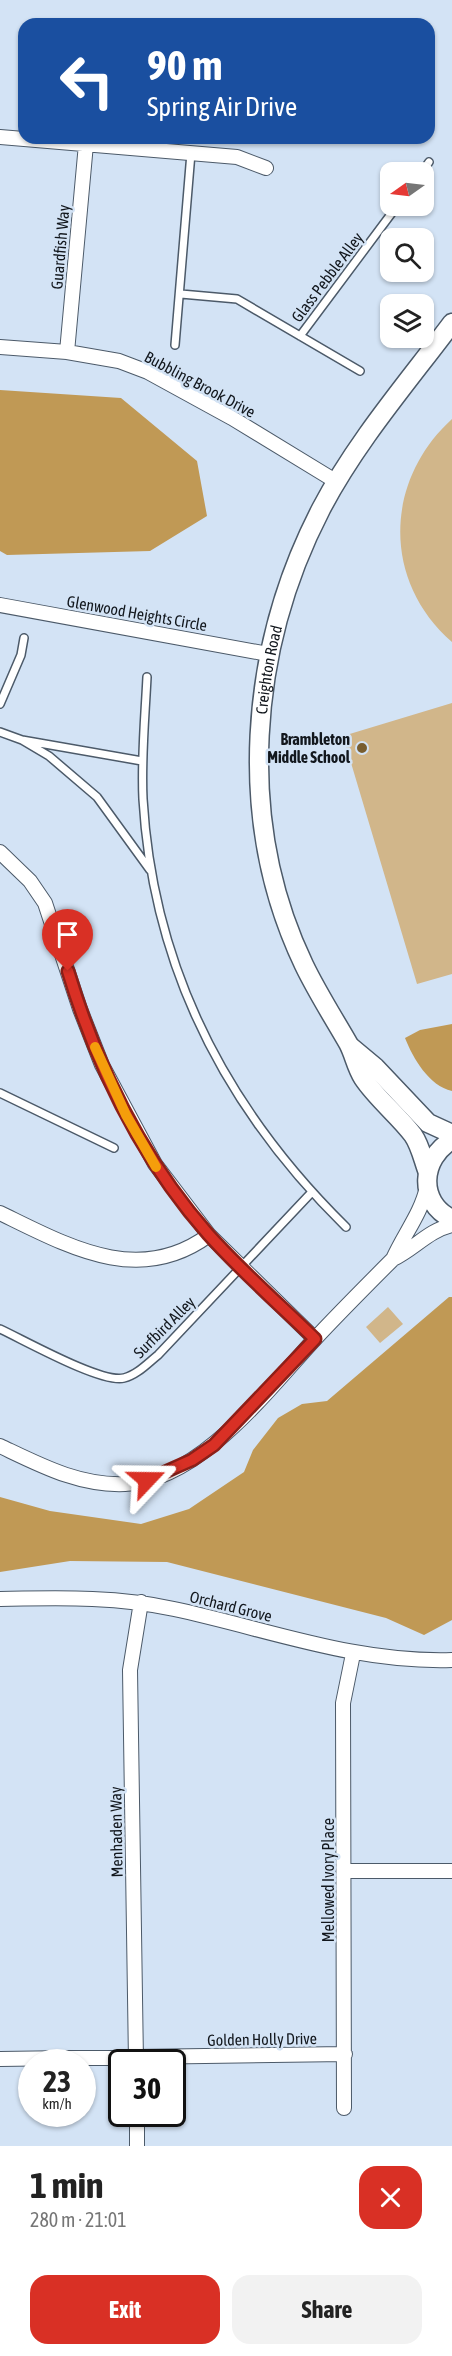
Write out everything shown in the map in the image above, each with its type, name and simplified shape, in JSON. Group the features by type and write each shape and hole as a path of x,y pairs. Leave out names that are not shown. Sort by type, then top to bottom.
{"street":[{"path":"0,137 18,138"},
{"path":"86,144 237,157 266,168"},
{"name":"Guardfish Way","path":"67,352 86,144"},
{"name":"Creighton Road","path":"452,323 337,482 298,558 280,607 268,654 261,699 260,736 266,840 274,879 295,944 323,1004 349,1046 362,1077 414,1136 438,1210 452,1219"},
{"name":"Bubbling Brook Drive","path":"0,346 67,352 119,360 148,372 232,418 337,482"},
{"name":"Glenwood Heights Circle","path":"0,605 268,654"},
{"path":"0,852 30,881 45,903 83,1018 126,1115 155,1164 209,1235 315,1339"},
{"name":"Creighton Road","path":"349,1046 375,1066 411,1107 428,1122 452,1134"},
{"path":"393,1259 400,1242 422,1209 427,1179 440,1148 452,1140"},
{"path":"0,1213 86,1253 124,1260 162,1258 194,1246 209,1235"},
{"path":"0,1446 52,1471 102,1484 127,1484 147,1480 192,1460 214,1445 393,1259 409,1251 438,1230 452,1225"},
{"name":"Orchard Grove","path":"0,1599 61,1598 141,1602 353,1654 408,1660 452,1660"},
{"name":"Menhaden Way","path":"136,2049 130,1670 141,1602"},
{"name":"Mellowed Ivory Place","path":"344,2108 343,1703 353,1654"},
{"path":"344,1871 452,1871"},
{"name":"Golden Holly Drive","path":"186,2059 345,2054"},
{"name":"Golden Holly Drive","path":"0,2059 108,2060"},
{"path":"136,2127 137,2146"}],"lane":[{"path":"176,345 191,153"},
{"name":"Glass Pebble Alley","path":"300,336 390,216"},
{"name":"Glass Pebble Alley","path":"181,294 237,299 360,371"},
{"path":"0,704 21,655 24,638"},
{"path":"147,677 142,761 145,826 151,872 170,950 199,1026 227,1079 260,1130 311,1193 346,1227"},
{"path":"0,732 22,740 142,761"},
{"path":"22,740 49,756 97,797 151,872"},
{"path":"0,1093 114,1148"},
{"name":"Surfbird Alley","path":"0,1329 89,1371 107,1378 123,1379 138,1371 158,1355 311,1193"}],"shaded area":[{"path":"0,390 121,398 197,461 207,516 150,551 7,555 0,551"},
{"path":"452,419 452,642 429,617 413,590 403,561 400,531 404,501 413,471 430,444"},
{"path":"452,703 452,974 417,984 343,736"},
{"path":"452,1024 452,1091 429,1077 412,1054 405,1038 420,1030"},
{"path":"449,1297 452,1297 452,1620 424,1635 386,1618 167,1562 70,1561 0,1572 0,1497 50,1511 141,1524 189,1509 244,1472 253,1450 278,1418 302,1404 327,1401"},
{"path":"388,1307 403,1324 380,1343 366,1327"}],"slow traffic":[{"path":"95,1047 126,1115 156,1167"}],"place":[{"name":"Brambleton Middle School","path":"362,748"}],"route":[{"path":"68,971 102,1065 126,1115 155,1164 209,1235 315,1339 214,1445 192,1460 147,1480"}]}
